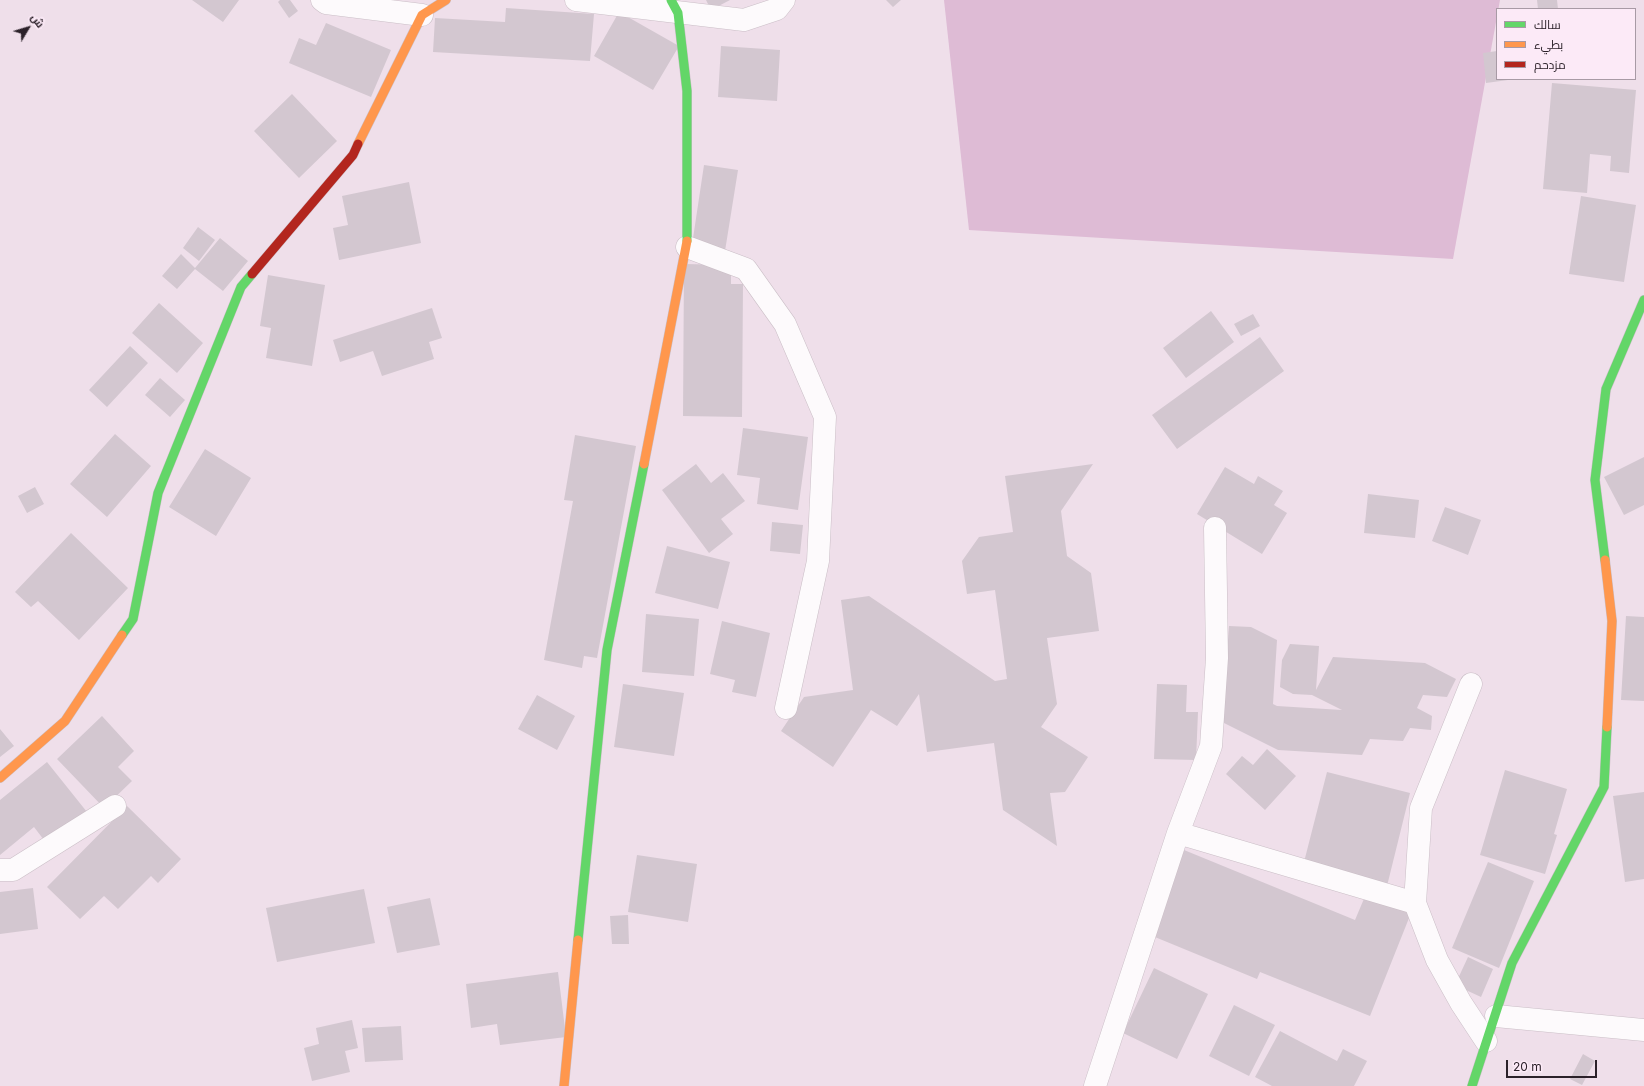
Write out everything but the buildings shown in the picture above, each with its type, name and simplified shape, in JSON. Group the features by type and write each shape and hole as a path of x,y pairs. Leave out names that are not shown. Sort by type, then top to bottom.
{"street":[{"path":"322,0 326,3 422,15"},
{"path":"0,778 65,721 133,619 158,493 241,287 353,156 422,15 446,0"},
{"path":"576,0 675,6 744,20 777,9 784,0"},
{"path":"564,1086 607,650 687,247 687,91 675,6"},
{"path":"687,247 746,269 785,324 825,416 818,561 786,708"},
{"path":"1472,1086 1512,963 1604,787 1612,621 1595,480 1606,389 1644,300"},
{"path":"1095,1086 1178,833 1211,746 1217,658 1215,528"},
{"path":"1471,684 1421,808 1415,903 1437,960 1461,1003 1486,1041"},
{"path":"0,870 13,870 115,806"},
{"path":"1178,833 1415,903"},
{"path":"1496,1016 1644,1030"}],"shaded area":[{"path":"944,0 1500,0 1499,8 1496,8 1496,22 1453,259 969,230"}],"traffic: fast":[{"path":"671,0 678,13 687,91 687,241"},
{"path":"122,635 133,619 158,493 241,287 252,274"},
{"path":"1605,560 1595,480 1606,389 1644,300"},
{"path":"578,940 607,650 644,464"},
{"path":"1472,1086 1512,963 1604,787 1607,727"}],"traffic: slow":[{"path":"358,144 422,15 446,0"},
{"path":"644,464 687,241"},
{"path":"1605,560 1612,621 1607,727"},
{"path":"0,778 65,721 122,635"},
{"path":"564,1086 578,940"}],"traffic: jam":[{"path":"252,274 353,155 358,144"}]}
